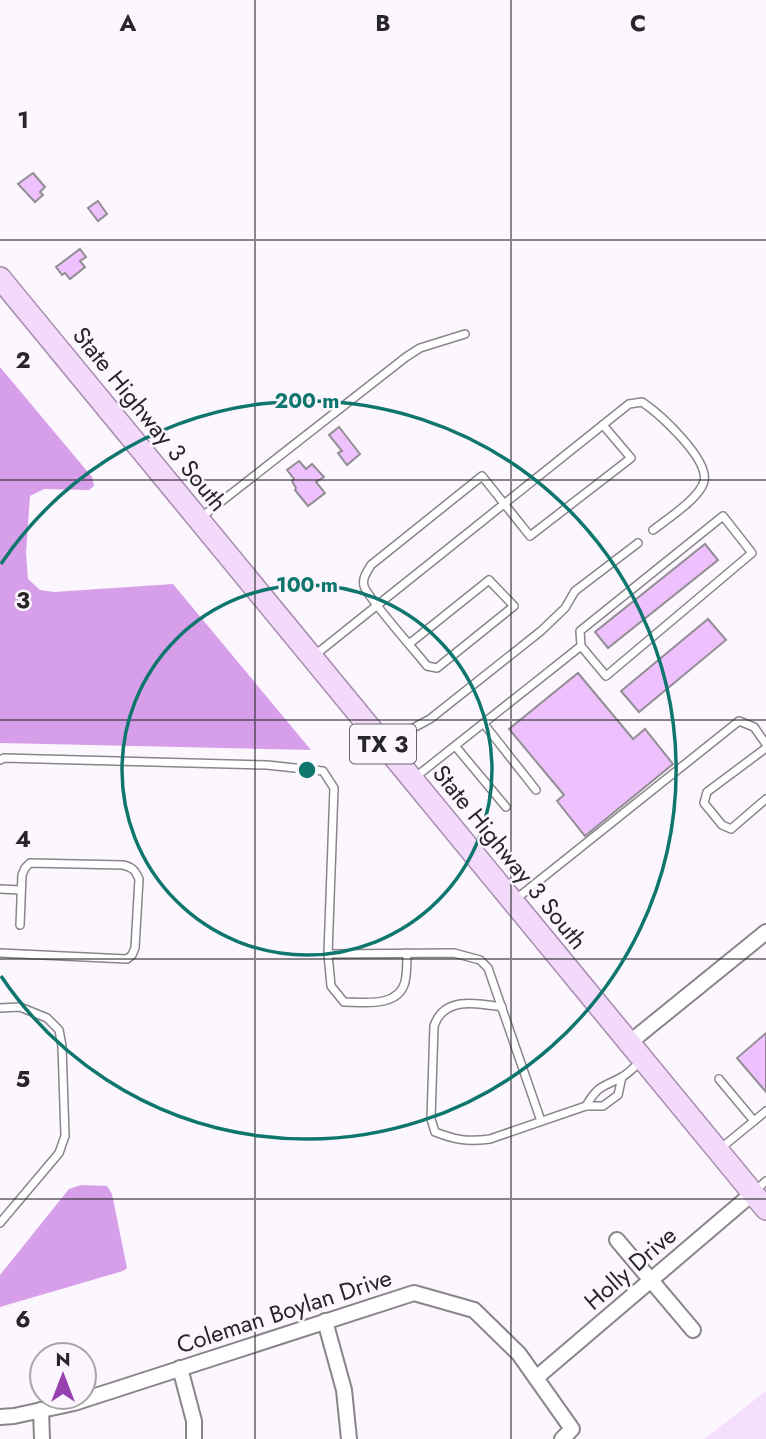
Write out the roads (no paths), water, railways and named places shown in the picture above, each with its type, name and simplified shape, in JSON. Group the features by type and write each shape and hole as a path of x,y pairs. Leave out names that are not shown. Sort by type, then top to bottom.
{"main road":[{"name":"State Highway 3 South","path":"0,278 718,1151 762,1194"}],"street":[{"path":"629,1043 766,932"},
{"name":"Holly Drive","path":"536,1378 652,1279 762,1194"},
{"path":"617,1240 693,1330"},
{"name":"Coleman Boylan Drive","path":"98,1395 414,1293 474,1310 519,1354 536,1378 567,1434"},
{"path":"325,1321 344,1390 349,1439"},
{"path":"180,1368 194,1421 194,1439"},
{"name":"Coleman Boylan Drive","path":"0,1417 35,1411"},
{"path":"41,1411 41,1439"}],"lane":[{"path":"199,520 406,357 420,348 465,334"},
{"path":"312,657 629,404 642,402 698,457 704,471 704,483 691,499 653,530"},
{"path":"409,644 489,580 514,606 437,668 427,666 409,644 364,587 365,575 371,565 482,476 530,536 631,458 603,425"},
{"path":"723,516 752,553 606,676 580,646 580,631 723,516"},
{"path":"384,744 430,719 541,631 565,607 575,591 638,543"},
{"path":"413,779 580,646"},
{"path":"513,902 739,721 754,727 766,746 707,792 704,803 722,825 731,829 766,800"},
{"path":"484,724 536,790"},
{"path":"456,747 506,807"},
{"path":"0,760 253,765 323,771 334,788 328,954 331,986 344,1002 374,1003 394,998 404,985 407,953"},
{"path":"0,953 127,958 132,955 139,878 136,871 130,866 30,863 24,868 22,875 20,925"},
{"path":"0,889 21,890"},
{"path":"328,954 454,953 480,960 488,968 541,1121"},
{"path":"502,1007 465,1003 451,1006 436,1019 431,1119 435,1132 459,1141 490,1139 586,1106 603,1106 618,1095 622,1077"},
{"path":"0,1008 20,1007 47,1018 59,1030 65,1136 58,1153 0,1223"},
{"path":"586,1106 593,1094 606,1082 622,1077 643,1060"},
{"path":"719,1079 754,1121"},
{"path":"718,1151 766,1111"}]}
